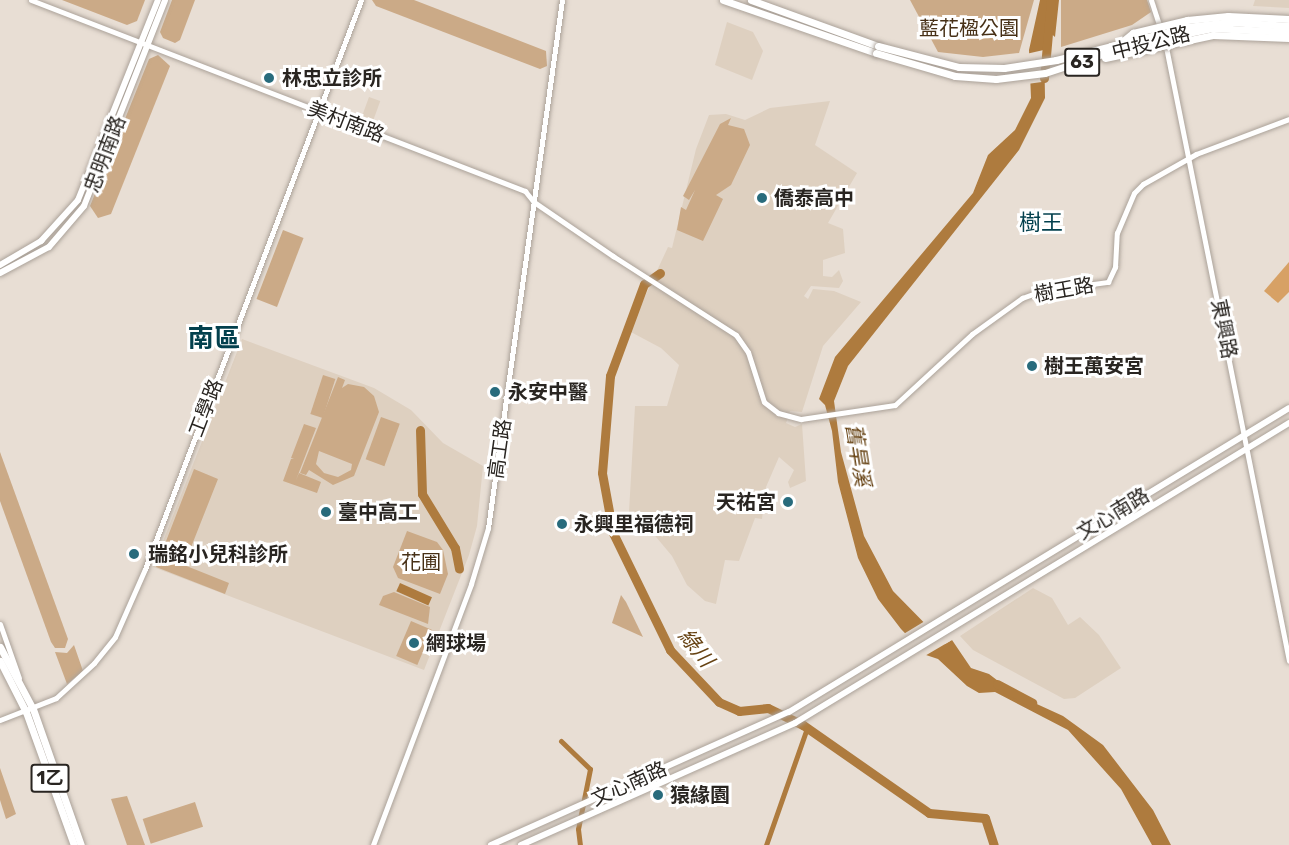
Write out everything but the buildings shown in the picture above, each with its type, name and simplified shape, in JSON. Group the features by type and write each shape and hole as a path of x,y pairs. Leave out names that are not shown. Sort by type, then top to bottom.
{"main road":[{"name":"忠明南路","path":"0,273 49,247 84,206 158,0"},
{"name":"忠明南路","path":"0,265 41,241 78,200 165,0"},
{"name":"63","path":"723,0 877,50"},
{"name":"63","path":"751,0 877,50"},
{"path":"1121,43 1133,33 1187,20 1228,16 1289,19"},
{"name":"中投公路","path":"877,50 977,69 1028,66 1215,23 1289,26"},
{"name":"中投公路","path":"877,50 933,71 977,79 1045,73 1130,45 1212,28 1289,32"},
{"path":"1087,61 1213,35 1289,38"},
{"name":"文心南路","path":"491,845 789,712 1289,408"},
{"name":"文心南路","path":"521,845 795,723 1289,423"},
{"name":"1乙","path":"0,647 20,680 74,845"},
{"name":"1乙","path":"0,661 29,710 81,845"}],"street":[{"name":"美村南路","path":"31,0 525,190 534,202 736,334 748,352 764,402 778,413 805,419"},
{"name":"工學路","path":"0,720 56,698 94,663 115,636 128,609 361,0"},
{"name":"高工路","path":"373,845 485,538 562,0"},
{"name":"東興路","path":"1151,0 1166,46 1190,157 1289,661"},
{"name":"樹王路","path":"805,419 866,412 901,401 972,334 1022,298 1041,291 1108,282 1115,267 1117,232 1134,193 1154,176 1190,157 1289,119"},
{"path":"0,624 20,680"}],"shaded area":[{"name":"舊旱溪","path":"1040,0 1059,0 1055,37 1047,30 1044,37 1045,98 1019,150 848,366 834,401 841,452 864,536 893,591 945,644 952,640 971,668 989,674 1015,694 1063,716 1103,745 1153,810 1171,845 1152,845 1121,789 1068,730 995,692 979,693 967,686 938,659 926,655 901,629 878,599 858,558 838,482 832,431 825,405 819,399 835,357 973,193 988,155 1015,130 1031,98 1029,50"},
{"path":"1255,0 1289,0 1289,8 1253,6"},
{"path":"727,22 753,32 763,51 752,80 715,65"},
{"path":"369,97 380,101 373,121 362,117"},
{"path":"830,101 815,145 857,173 828,223 843,229 845,253 823,260 823,276 832,277 839,270 843,281 839,288 811,286 804,296 808,299 813,289 834,291 861,302 823,346 802,412 790,411 786,423 795,427 802,424 806,481 790,488 788,482 794,470 779,457 766,487 762,519 755,518 739,561 725,560 716,604 705,601 687,585 672,556 641,519 629,512 635,406 667,406 679,365 661,348 629,331 668,247 672,248 696,149 709,115 726,114 745,120 770,108"},
{"path":"1289,262 1289,292 1278,303 1264,291"},
{"name":"臺中高工","path":"242,339 374,388 411,410 443,443 483,466 477,526 469,555 424,670 153,567"},
{"path":"400,583 432,597 428,605 396,591"},
{"path":"1033,588 1052,598 1068,625 1080,617 1099,635 1121,668 1075,698 1064,699 973,650 960,636"}],"green space":[{"path":"62,0 145,0 137,21 127,25"},
{"path":"172,0 195,0 180,40 175,43 163,38 160,32"},
{"path":"372,0 414,0 546,51 547,66 540,69 376,6"},
{"name":"藍花楹公園","path":"910,0 1034,0 1019,53 983,57 938,52"},
{"path":"1061,0 1147,0 1151,12 1132,25 1061,47"},
{"path":"158,55 170,66 111,214 98,218 90,206 149,59"},
{"path":"731,118 728,125 744,129 750,145 731,185 716,195 723,199 703,241 677,230 681,207 686,210 695,190 689,200 683,196 720,124"},
{"path":"283,230 304,238 277,307 256,299"},
{"path":"323,375 335,379 323,418 310,414"},
{"path":"338,377 345,380 342,388 348,384 364,387 374,396 379,412 354,476 333,485 309,470 306,475 300,473","holes":["319,451 352,464 351,470 338,477 324,473 316,464"]},
{"path":"381,417 400,424 384,466 366,459"},
{"path":"304,424 316,428 296,480 299,473 321,482 317,493 283,481 291,459 294,459 291,458"},
{"path":"0,452 68,639 65,648 55,648 51,642 0,501"},
{"path":"194,469 218,479 184,565 229,583 225,594 156,567"},
{"name":"花圃","path":"407,531 437,542 443,550 448,574 440,594 398,578 393,567"},
{"name":"花圃","path":"394,592 430,607 428,624 379,605 383,596"},
{"path":"621,595 626,602 643,637 612,623"},
{"name":"網球場","path":"411,621 432,630 417,665 396,656"},
{"path":"74,645 83,671 67,684 55,652 67,653"},
{"path":"0,768 16,814 6,819 0,800"},
{"path":"127,796 145,845 127,845 111,799"},
{"path":"195,802 203,827 151,844 143,819"}],"pier":[{"path":"1048,49 1049,81 1027,84 1026,54"},
{"path":"925,621 946,641 952,640 923,657 902,635"}],"waterway":[{"name":"舊旱溪","path":"1044,78 1051,0"},
{"name":"綠川","path":"660,273 644,284 610,376 602,473 613,533 670,650 719,702 739,711 768,708 803,725 929,813 985,818 994,845"},
{"path":"420,430 422,494 455,548 459,569"},
{"name":"舊旱溪","path":"997,684 1032,703"},
{"path":"766,845 807,728"},
{"path":"561,741 590,769 578,829 580,845"}],"place":[{"name":"林忠立診所","path":"269,78"},
{"name":"僑泰高中","path":"762,198"},
{"name":"樹王萬安宮","path":"1032,366"},
{"name":"永安中醫","path":"495,392"},
{"name":"天祐宮","path":"788,502"},
{"name":"臺中高工","path":"326,512"},
{"name":"永興里福德祠","path":"562,524"},
{"name":"瑞銘小兒科診所","path":"134,554"},
{"name":"網球場","path":"414,643"},
{"name":"猿緣園","path":"658,795"}],"district":[{"name":"樹王","path":"1041,223"},
{"name":"南區","path":"214,339"}]}
